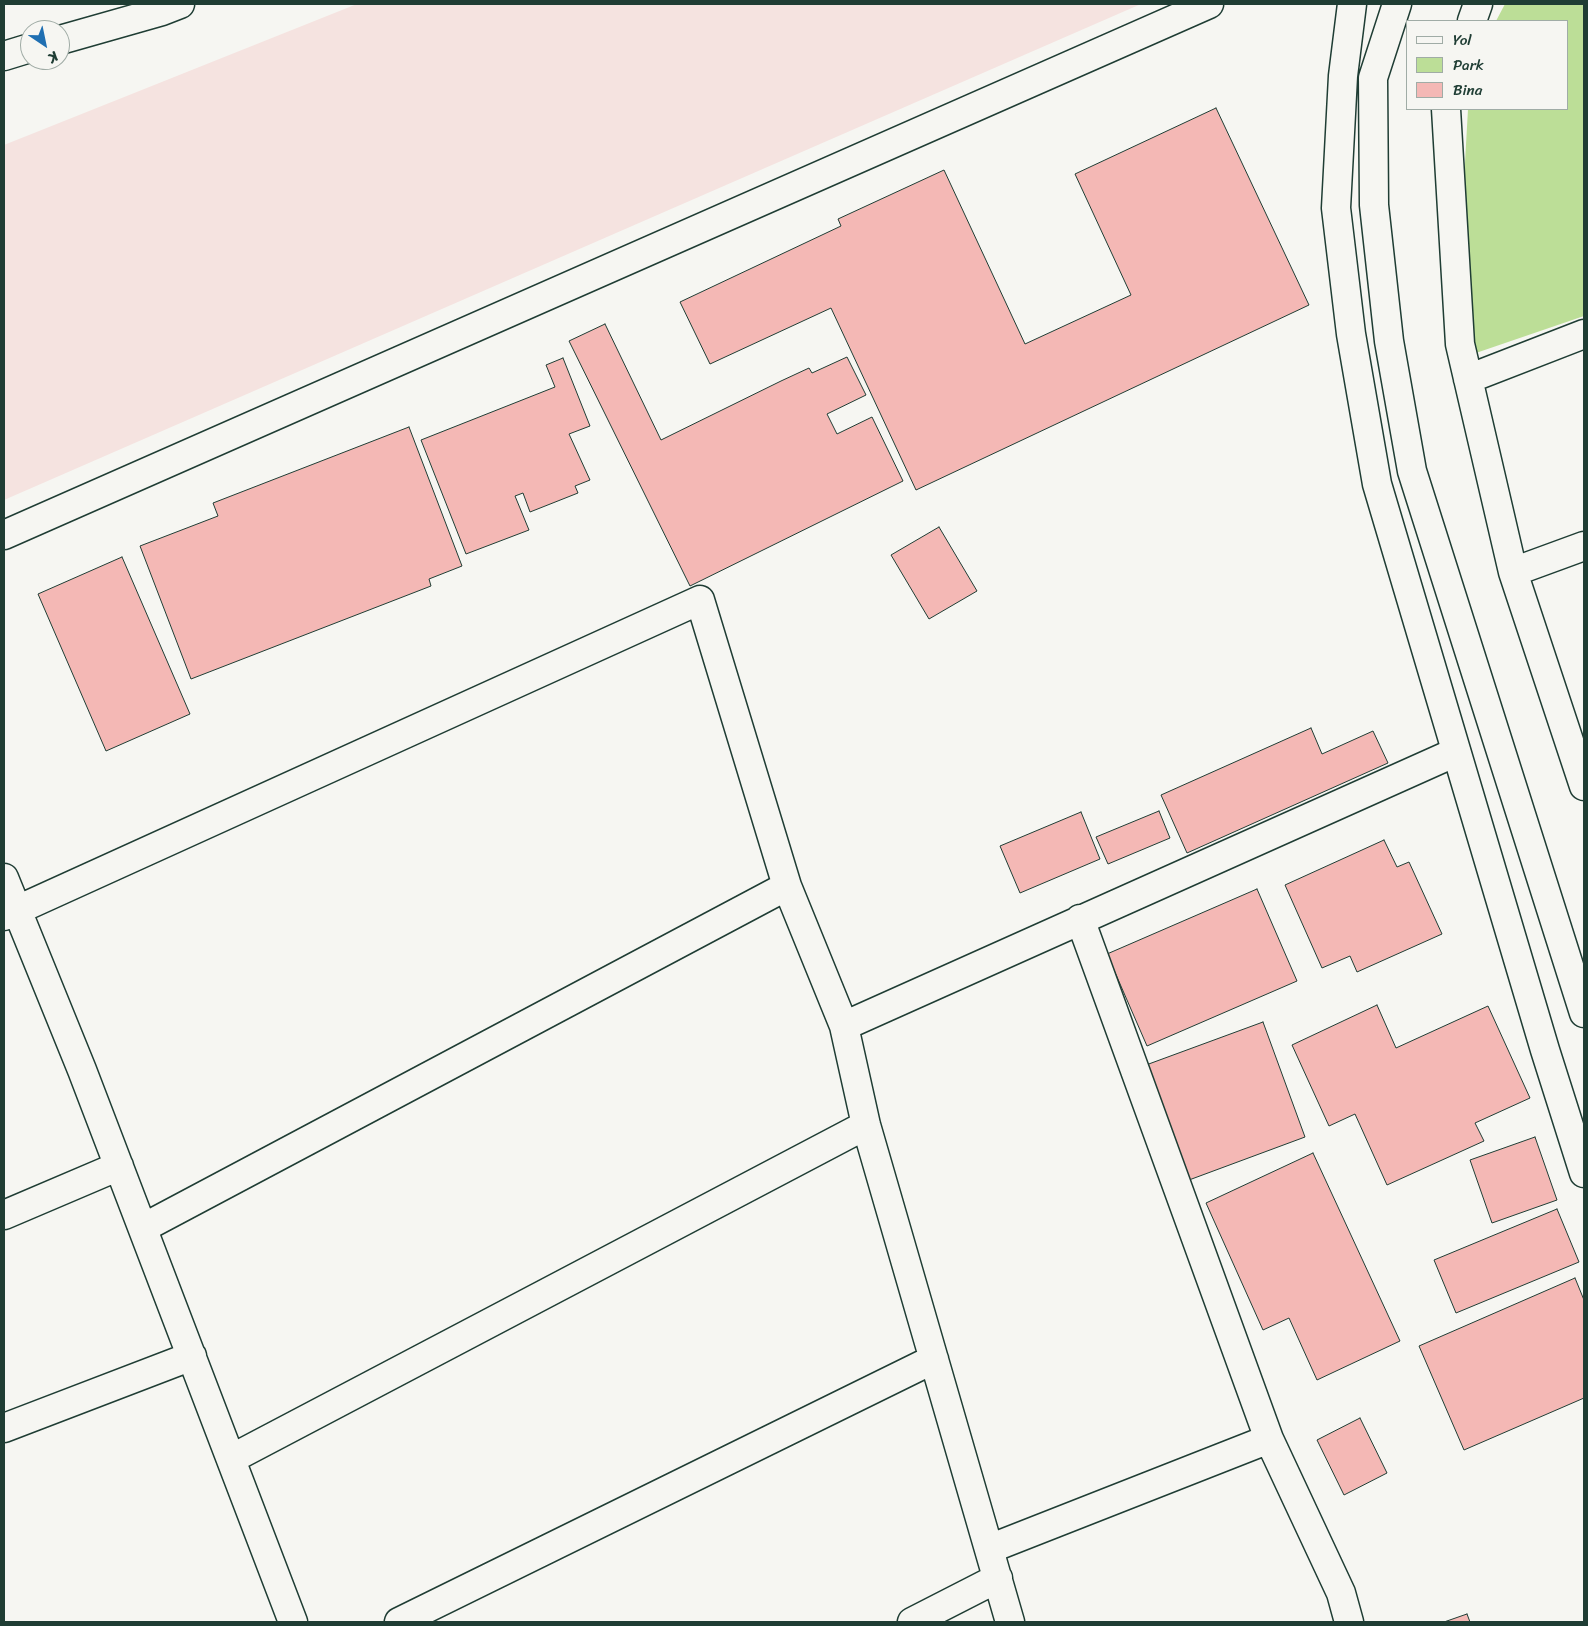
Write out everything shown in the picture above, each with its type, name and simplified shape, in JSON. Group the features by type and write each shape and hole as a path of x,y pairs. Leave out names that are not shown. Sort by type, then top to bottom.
{"street":[{"path":"70,37 162,11 180,4"},
{"path":"4,535 1209,4"},
{"path":"1352,4 1343,76 1336,208 1351,334 1377,484 1545,1050 1584,1173"},
{"path":"1397,4 1374,78 1374,205 1389,341 1412,470 1584,1012"},
{"path":"1472,20 1478,4"},
{"path":"4,56 20,51"},
{"path":"1446,110 1460,344 1513,572 1584,786"},
{"path":"1468,379 1584,334"},
{"path":"1513,572 1584,546"},
{"path":"10,913 700,600 787,886 844,1026 866,1125 1010,1622"},
{"path":"844,1026 1456,752"},
{"path":"4,878 10,913 119,1166 293,1622"},
{"path":"143,1228 787,886"},
{"path":"1080,919 1269,1439 1341,1593 1350,1622"},
{"path":"231,1459 866,1125"},
{"path":"4,1215 119,1166"},
{"path":"4,1428 192,1356"},
{"path":"400,1622 934,1359"},
{"path":"989,1548 1269,1439"},
{"path":"912,1622 998,1578"}],"shaded area":[{"path":"357,4 1141,4 4,500 4,145"}],"green space":[{"path":"1505,4 1584,4 1584,316 1473,354 1463,198 1468,110 1568,110 1568,20 1497,20"}],"building":[{"path":"1216,108 1309,305 916,490 831,308 710,364 680,302 841,226 838,219 944,170 1025,344 1131,295 1075,174"},
{"path":"605,324 661,440 809,368 812,373 847,357 866,395 827,414 837,434 872,417 903,481 690,586 569,341"},
{"path":"563,358 590,426 569,434 590,480 575,486 578,493 530,512 523,493 515,496 529,530 466,554 421,440 555,387 546,365"},
{"path":"409,427 462,566 429,579 431,586 191,679 140,546 218,516 213,503"},
{"path":"939,527 977,591 929,619 891,555"},
{"path":"122,557 190,714 106,751 38,594"},
{"path":"1311,728 1322,754 1373,731 1388,763 1187,853 1161,795"},
{"path":"1159,811 1170,838 1108,864 1096,837"},
{"path":"1081,812 1100,859 1020,893 1000,846"},
{"path":"1384,840 1397,867 1409,862 1442,934 1357,972 1350,956 1322,968 1285,885"},
{"path":"1257,889 1297,981 1147,1046 1107,954"},
{"path":"1377,1005 1396,1048 1488,1006 1530,1098 1475,1123 1484,1141 1387,1185 1355,1114 1329,1126 1292,1045"},
{"path":"1263,1022 1305,1137 1189,1180 1146,1065"},
{"path":"1535,1137 1557,1200 1492,1223 1470,1160"},
{"path":"1313,1153 1400,1341 1317,1380 1289,1318 1263,1330 1206,1203"},
{"path":"1557,1209 1579,1262 1456,1313 1434,1260"},
{"path":"1575,1278 1584,1300 1584,1398 1464,1450 1419,1346"},
{"path":"1360,1418 1387,1473 1344,1495 1317,1440"},
{"path":"1467,1614 1470,1622 1444,1622"}]}
